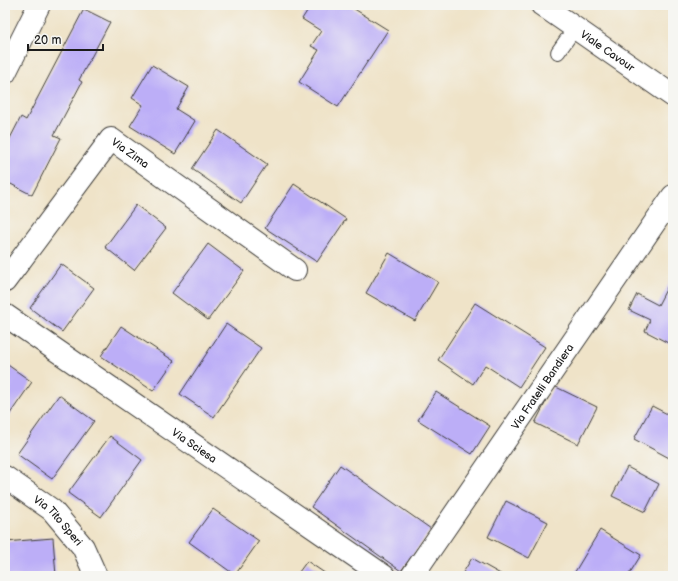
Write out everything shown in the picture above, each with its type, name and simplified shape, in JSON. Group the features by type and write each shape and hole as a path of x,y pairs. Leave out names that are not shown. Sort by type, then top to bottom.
{"street":[{"path":"5,74 39,5"},
{"name":"Viale Cavour","path":"542,5 673,96"},
{"name":"Via Zima","path":"5,281 111,139 295,270"},
{"name":"Via Fratelli Bandiera","path":"412,576 673,196"},
{"name":"Via Sciesa","path":"5,315 384,576"},
{"name":"Via Tito Speri","path":"5,477 52,510 83,547 96,576"}],"lane":[{"path":"558,52 575,28"}],"building":[{"path":"311,5 348,5 388,30 338,107 299,82 319,50 311,46 321,31 302,19"},
{"path":"84,9 110,22 79,80 82,82 54,135 61,138 32,195 5,181 5,148 21,117 26,120"},
{"path":"152,65 189,87 176,109 195,121 175,154 130,126 143,105 132,98"},
{"path":"218,130 267,164 241,203 192,169"},
{"path":"294,184 346,219 317,262 265,228"},
{"path":"136,205 166,228 134,270 105,247"},
{"path":"208,244 244,271 208,320 172,293"},
{"path":"389,253 438,282 415,321 366,293"},
{"path":"61,264 94,288 62,332 30,308"},
{"path":"673,276 672,345 645,331 650,320 629,310 637,294 658,305"},
{"path":"475,303 545,347 519,387 485,365 473,384 438,360"},
{"path":"226,324 261,348 214,417 180,394"},
{"path":"121,326 174,361 153,391 101,356"},
{"path":"5,363 32,382 5,421"},
{"path":"554,386 597,407 578,444 535,423"},
{"path":"436,392 490,426 472,454 418,420"},
{"path":"59,395 94,421 52,479 17,454"},
{"path":"652,406 673,417 673,460 634,439"},
{"path":"110,436 142,460 101,517 68,493"},
{"path":"340,465 431,529 401,571 311,507"},
{"path":"627,467 659,484 645,512 612,496"},
{"path":"506,501 548,522 529,558 488,537"},
{"path":"213,509 259,541 235,575 189,542"},
{"path":"600,530 641,555 628,576 573,575"},
{"path":"53,538 56,576 5,576 5,542"},
{"path":"472,558 504,576 461,576"},
{"path":"307,561 329,576 296,576"}]}
